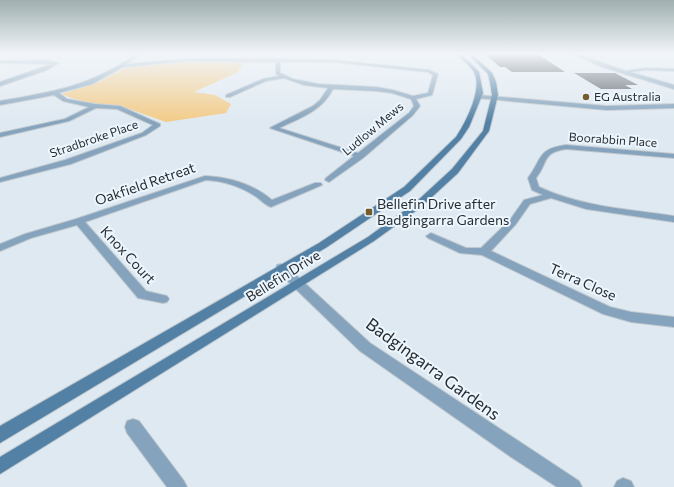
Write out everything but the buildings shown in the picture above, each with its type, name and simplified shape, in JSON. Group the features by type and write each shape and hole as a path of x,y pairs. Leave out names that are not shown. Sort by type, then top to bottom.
{"main road":[{"name":"Bellefin Drive","path":"0,435 281,268 323,245 407,189 459,138 466,127 479,95 477,77"},
{"name":"Bellefin Drive","path":"0,466 371,239 418,206 455,171 486,131 494,97 490,77"}],"street":[{"path":"0,84 22,77"},
{"path":"0,103 55,93 104,77"},
{"path":"228,96 265,80 283,77"},
{"name":"Ludlow Mews","path":"283,77 305,85 390,91 413,98 417,106 411,114 328,180"},
{"path":"413,98 430,94 435,77"},
{"path":"638,77 674,87"},
{"path":"331,87 328,95 318,106 273,128 360,156"},
{"name":"Stradbroke Place","path":"0,180 68,162 144,134 158,125 118,107 95,106 65,100 55,93"},
{"path":"479,95 607,108 674,105"},
{"path":"0,135 67,120 95,106"},
{"name":"Boorabbin Place","path":"550,196 535,188 532,178 540,170 540,162 544,154 554,148 566,147 674,156"},
{"name":"Oakfield Retreat","path":"0,248 28,236 78,221 205,178 221,178 262,195 271,204 318,185"},
{"path":"484,252 513,222 527,202 550,196 581,206 674,219"},
{"name":"Knox Court","path":"78,221 142,296 163,299"},
{"name":"Terra Close","path":"431,236 464,251 484,252 607,311 631,318 674,322"},
{"name":"Badgingarra Gardens","path":"281,268 299,283 365,347 517,451 573,487"},
{"path":"133,427 178,487"}],"shaded area":[{"path":"109,77 228,77 194,92 215,95 231,104 226,113 166,122 124,107 100,105 71,98 62,94 101,81"}],"place":[{"name":"EG Australia","path":"586,97"},
{"name":"Bellefin Drive after Badgingarra Gardens","path":"369,212"}]}
